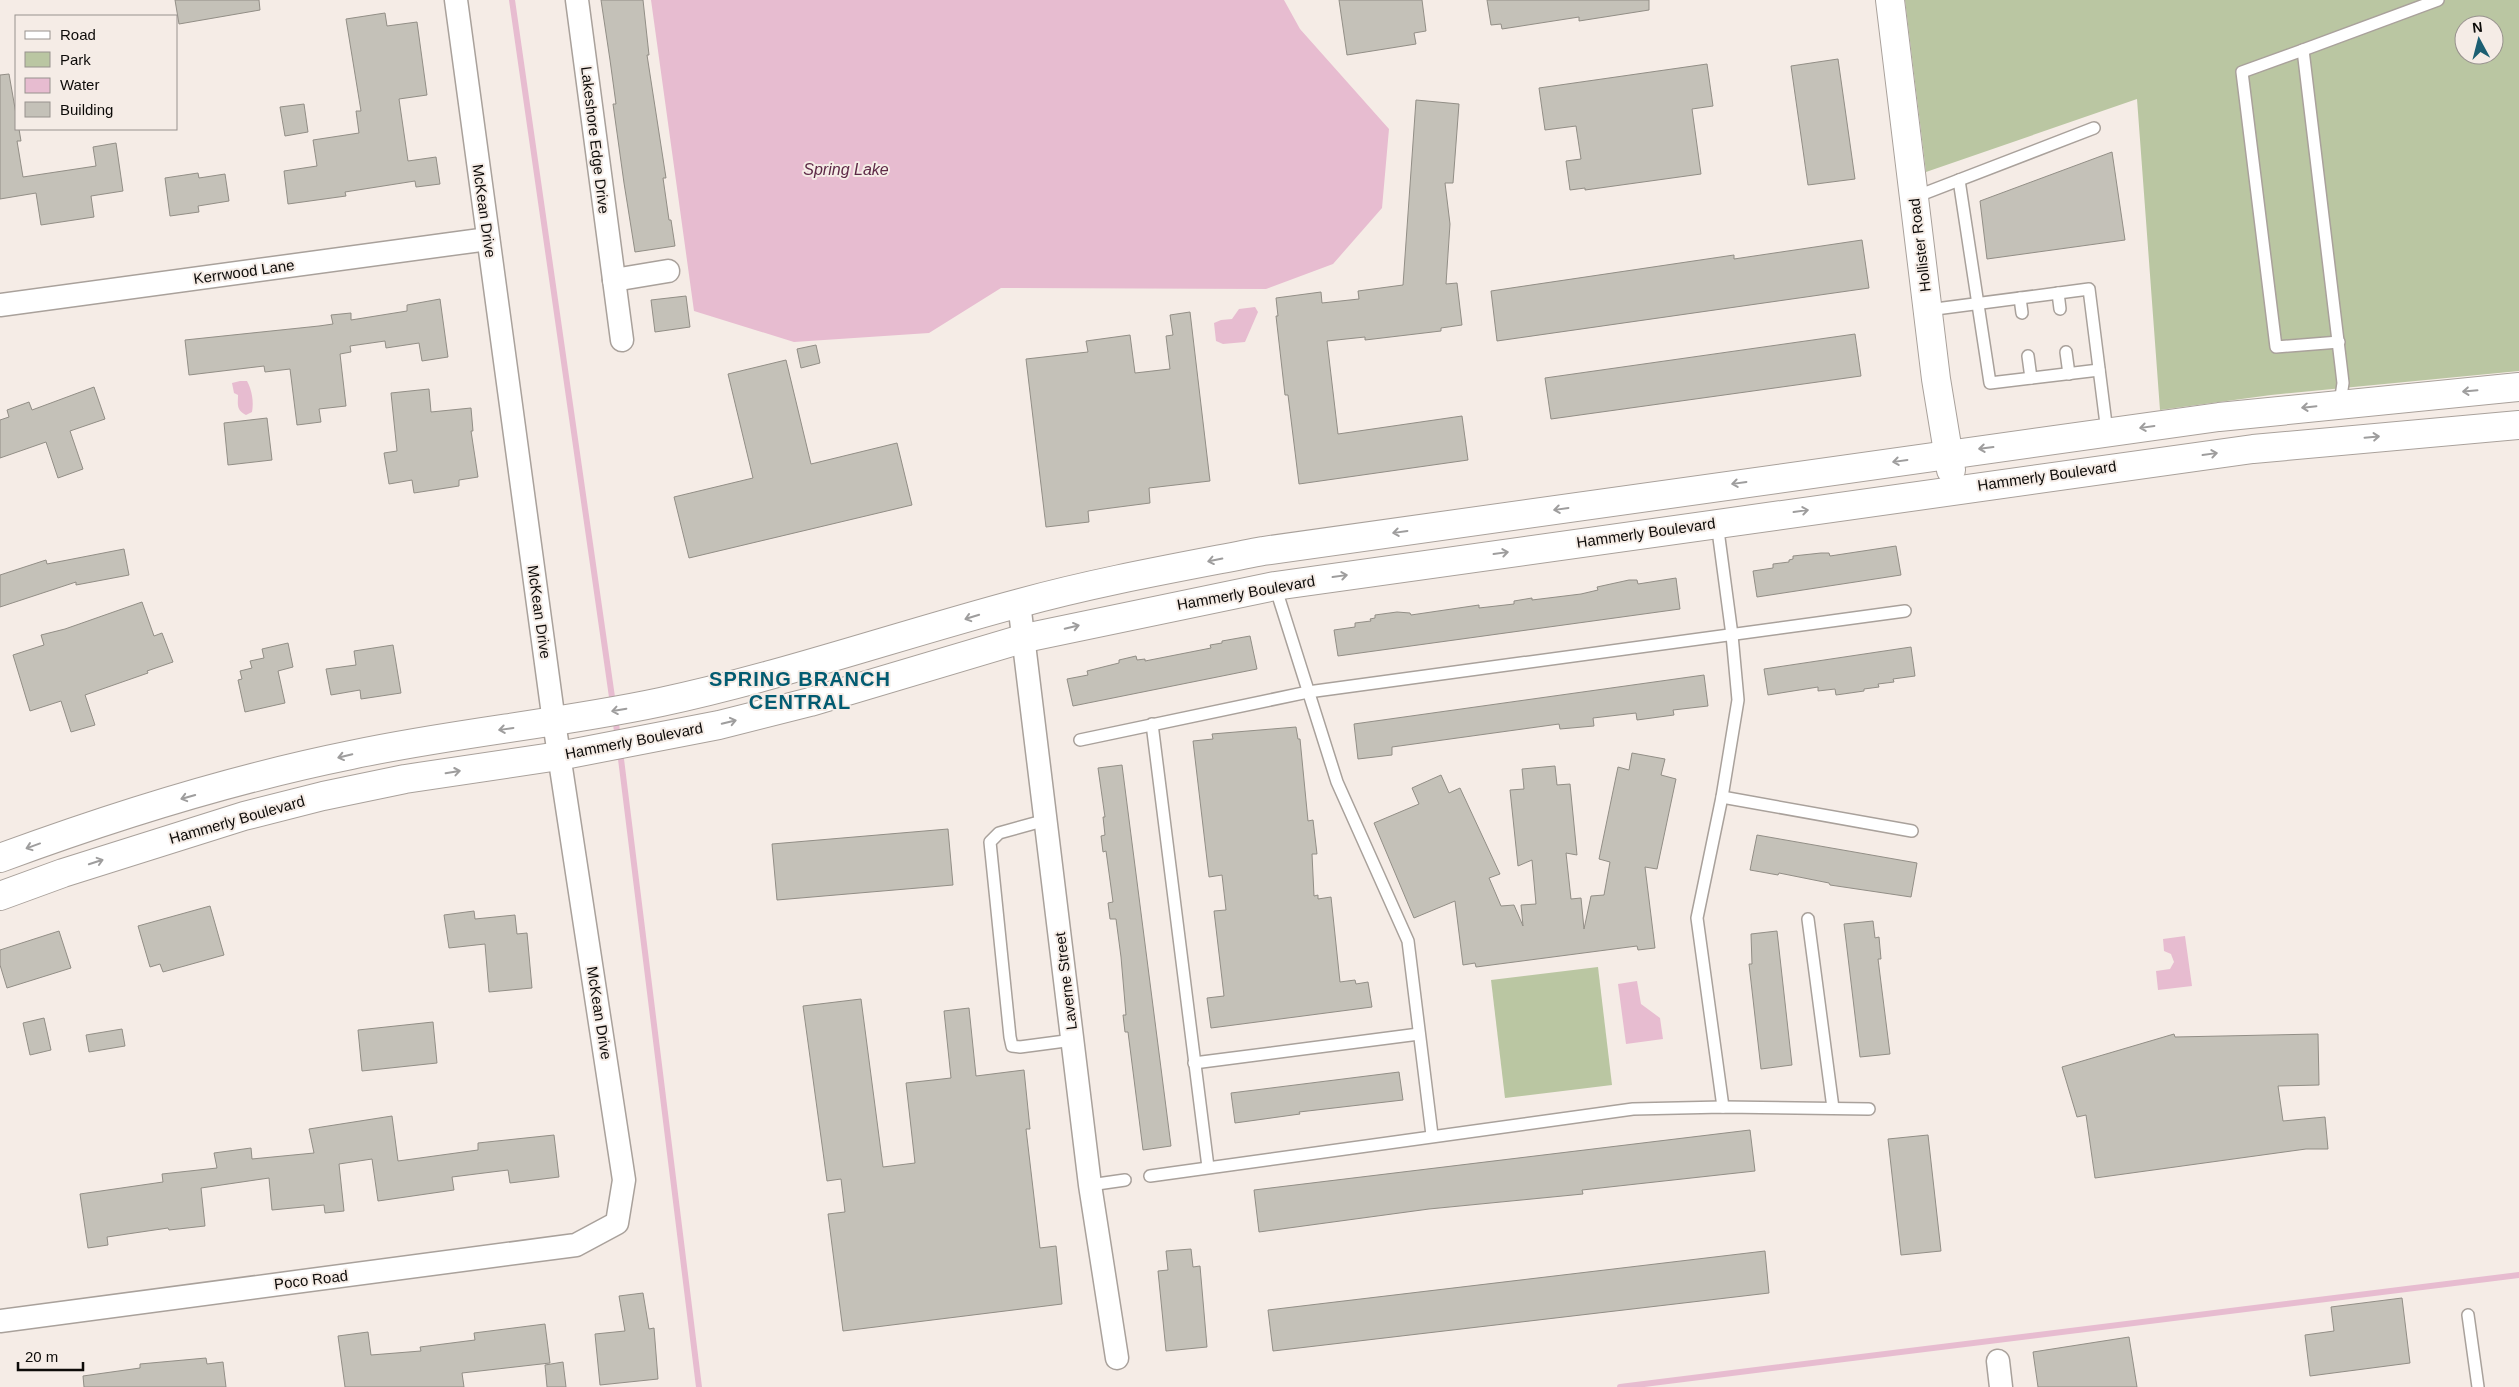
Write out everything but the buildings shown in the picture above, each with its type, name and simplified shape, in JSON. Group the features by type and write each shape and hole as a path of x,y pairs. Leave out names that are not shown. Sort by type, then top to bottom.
{"main road":[{"name":"Hollister Road","path":"1890,0 1928,310 1954,489"},
{"path":"0,858 142,810 262,776 350,755 422,741 659,703 806,666 1019,603 1114,580 1263,550 2107,432 2340,403 2519,387"},
{"name":"Hammerly Boulevard","path":"0,896 155,843 244,816 323,796 405,779 572,753 719,724 810,702 1025,638 1275,586 1954,489 2253,449 2519,424"},
{"path":"1597,504 1602,539"},
{"path":"1263,550 1275,586"},
{"path":"142,810 155,843"}],"street":[{"name":"McKean Drive","path":"456,0 488,238 572,753 624,1180 617,1223"},
{"name":"Lakeshore Edge Drive","path":"577,0 622,340"},
{"name":"Kerrwood Lane","path":"0,305 488,238"},
{"path":"614,280 668,271"},
{"name":"Laverne Street","path":"1019,603 1025,638 1090,1185 1117,1358"},
{"name":"Poco Road","path":"0,1321 576,1245 617,1223"},
{"path":"1998,1361 2001,1387"}],"lane":[{"path":"2339,342 2276,348 2242,72 2438,0"},
{"path":"2303,50 2339,342 2343,383 2340,403"},
{"path":"1915,197 2094,128"},
{"path":"1959,180 1976,304 1990,383 2099,370"},
{"path":"1928,310 2089,289 2107,432"},
{"path":"2058,293 2060,309"},
{"path":"2020,298 2022,313"},
{"path":"2066,352 2069,374"},
{"path":"2028,356 2031,378"},
{"path":"1717,523 1732,635 1738,700 1722,797 1697,918 1723,1107"},
{"path":"1275,586 1337,782 1408,941 1432,1135"},
{"path":"1080,740 1308,692 1906,612"},
{"path":"1152,724 1208,1167"},
{"path":"1722,797 1912,832"},
{"path":"1046,820 999,832 990,842 1010,1037 1012,1046 1020,1047 1073,1040"},
{"path":"1808,919 1833,1108"},
{"path":"1194,1063 1419,1034"},
{"path":"1150,1176 1432,1135 1633,1109 1723,1107 1869,1109"},
{"path":"1090,1185 1125,1180"},
{"path":"2468,1315 2478,1387"}],"green space":[{"path":"1905,0 2519,0 2519,371 2271,395 2160,410 2137,99 1926,172"},
{"path":"1598,967 1612,1085 1505,1098 1491,980"}],"water":[{"name":"Spring Lake","path":"651,0 1284,0 1300,29 1389,129 1382,208 1333,264 1266,289 1001,288 929,333 794,342 694,311"},
{"path":"1255,307 1258,312 1245,342 1223,344 1216,341 1214,323 1232,319 1239,309"},
{"path":"247,381 252,396 252,412 246,415 239,409 238,395 234,393 232,383"},
{"path":"2185,936 2192,986 2158,990 2156,971 2170,969 2174,962 2171,954 2164,951 2163,939"},
{"path":"1637,981 1641,1004 1660,1018 1663,1039 1626,1044 1618,984"}],"waterway":[{"path":"512,0 613,704"},
{"path":"615,716 618,739"},
{"path":"620,751 699,1387"},
{"path":"1620,1387 2519,1275"}],"district":[{"name":"SPRING BRANCH CENTRAL","path":"800,690"}]}
